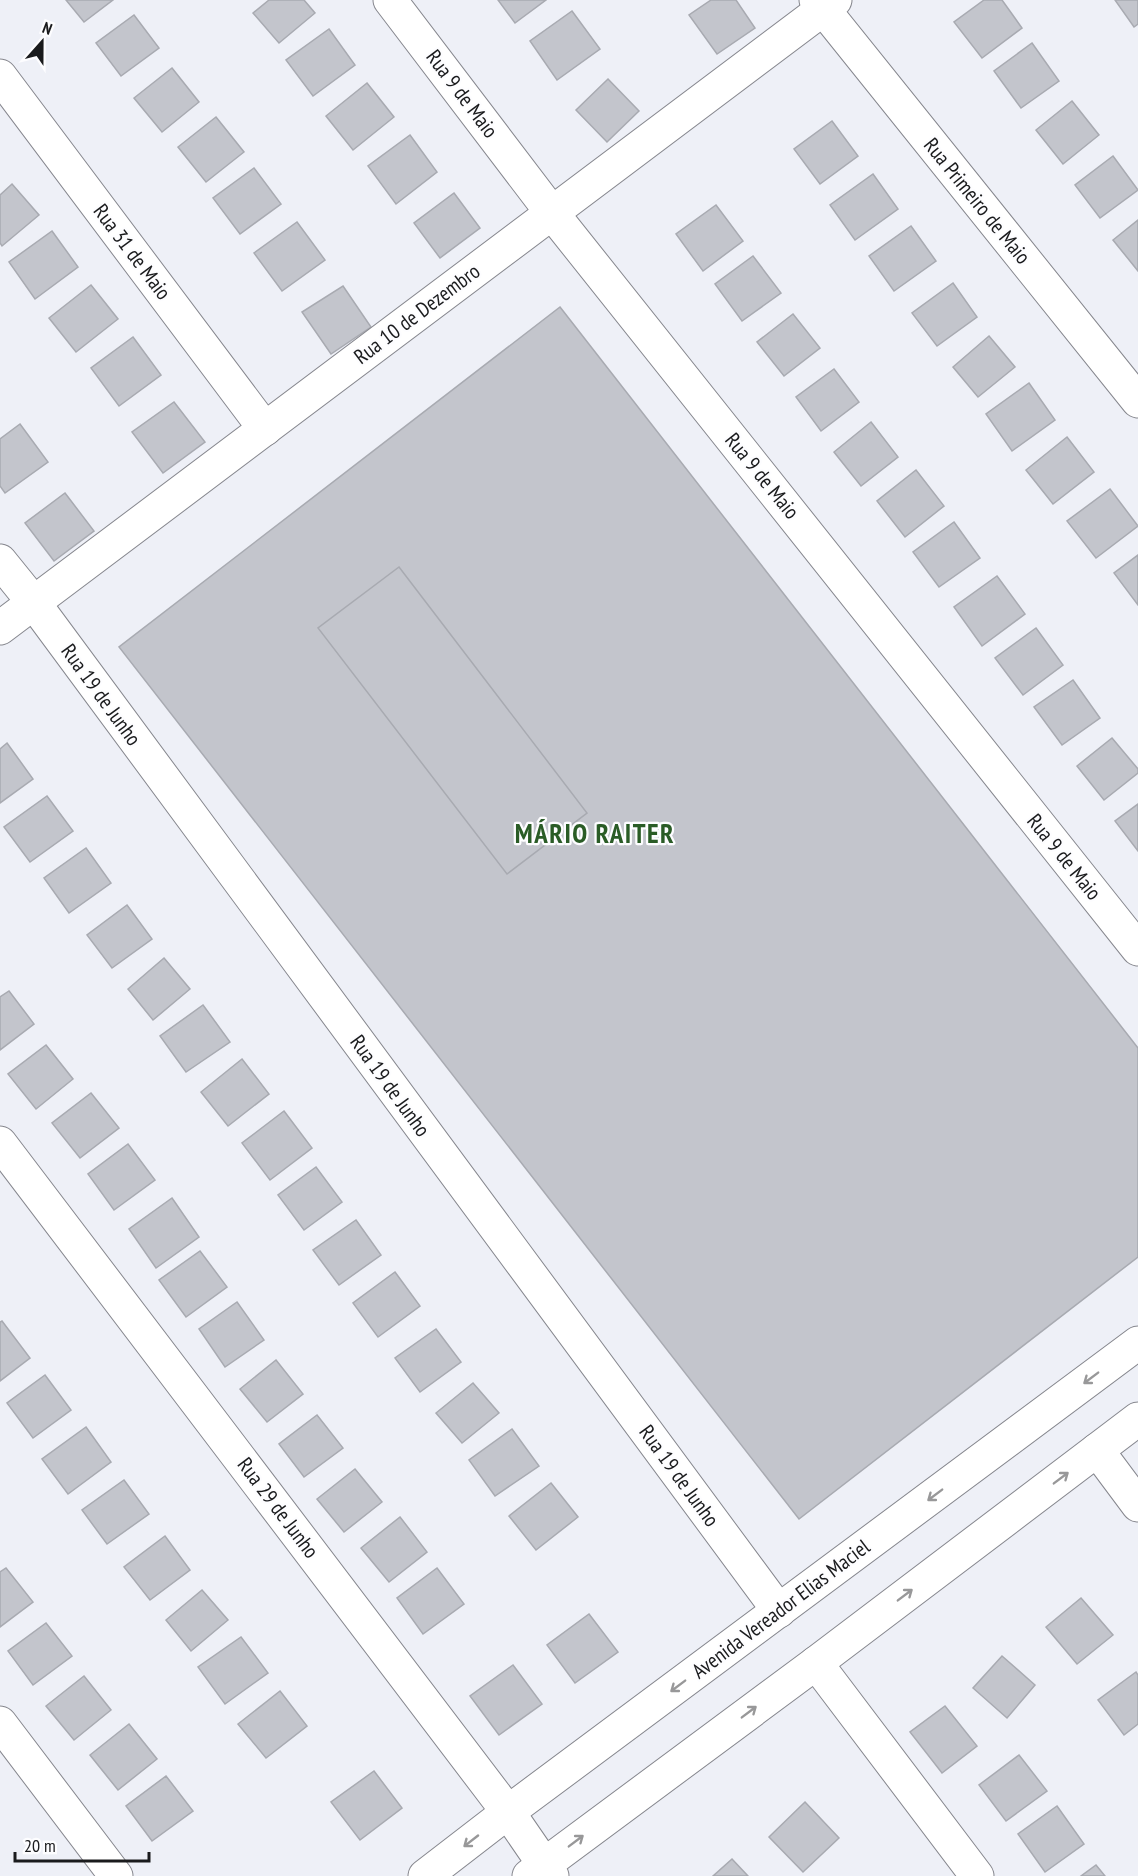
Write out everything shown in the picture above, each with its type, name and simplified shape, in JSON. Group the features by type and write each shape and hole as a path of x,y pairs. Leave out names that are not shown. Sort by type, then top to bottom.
{"street":[{"name":"Rua 9 de Maio","path":"390,0 552,213 1138,949"},
{"name":"Rua 10 de Dezembro","path":"0,628 552,213 825,3"},
{"name":"Rua Primeiro de Maio","path":"825,3 1138,401"},
{"name":"Rua 31 de Maio","path":"0,76 265,429"},
{"name":"Rua 19 de Junho","path":"0,561 34,603 779,1611"},
{"name":"Rua 29 de Junho","path":"0,1143 508,1812 542,1872"},
{"name":"Avenida Vereador Elias Maciel","path":"425,1876 1138,1343"},
{"path":"542,1872 1138,1419"},
{"path":"1097,1450 1138,1505"},
{"path":"816,1663 977,1876"},
{"path":"0,1723 116,1876"}],"building":[{"path":"66,0 113,0 84,22"},
{"path":"269,0 304,0 315,13 279,43 253,13"},
{"path":"498,0 546,0 515,23"},
{"path":"711,0 736,0 755,28 717,54 689,15"},
{"path":"984,0 1002,0 1022,28 982,58 954,22"},
{"path":"1115,0 1138,0 1138,24 1134,27"},
{"path":"572,11 600,49 557,80 530,41"},
{"path":"134,15 159,48 121,76 96,43"},
{"path":"329,29 355,65 313,96 286,60"},
{"path":"1032,43 1059,81 1021,108 994,71"},
{"path":"172,68 199,102 162,132 134,98"},
{"path":"608,79 639,111 607,142 576,110"},
{"path":"367,83 394,117 353,150 326,116"},
{"path":"1072,101 1099,135 1063,164 1036,130"},
{"path":"216,117 244,152 206,182 178,147"},
{"path":"832,121 858,156 820,184 794,149"},
{"path":"410,135 437,172 396,204 368,166"},
{"path":"1113,156 1138,190 1100,218 1075,185"},
{"path":"254,168 281,204 240,234 213,198"},
{"path":"873,174 898,209 855,240 830,205"},
{"path":"12,184 39,215 2,246 0,243 0,195"},
{"path":"454,193 480,228 440,258 414,223"},
{"path":"716,205 743,241 703,271 676,234"},
{"path":"1138,220 1138,271 1113,240"},
{"path":"297,222 325,260 282,291 254,253"},
{"path":"911,226 936,261 894,291 869,256"},
{"path":"52,231 78,267 35,299 9,262"},
{"path":"753,256 781,293 742,321 715,284"},
{"path":"953,283 977,317 937,346 912,313"},
{"path":"91,285 118,319 76,352 49,318"},
{"path":"343,286 371,327 331,354 302,312"},
{"path":"560,307 1138,1048 1138,1257 799,1519 119,647"},
{"path":"793,314 820,348 784,376 757,342"},
{"path":"989,336 1015,367 978,397 953,367"},
{"path":"133,337 161,375 119,406 91,368"},
{"path":"834,369 859,402 821,431 796,397"},
{"path":"1029,383 1055,420 1012,451 986,414"},
{"path":"174,402 205,442 163,473 132,432"},
{"path":"871,422 898,457 861,486 834,452"},
{"path":"20,424 48,462 5,493 0,486 0,439"},
{"path":"1067,437 1094,472 1053,504 1026,470"},
{"path":"916,470 944,506 905,537 877,501"},
{"path":"1110,489 1138,526 1096,558 1067,521"},
{"path":"65,493 94,531 54,561 25,523"},
{"path":"954,522 980,558 939,587 913,552"},
{"path":"1138,555 1138,605 1114,573"},
{"path":"399,567 587,813 507,874 318,628"},
{"path":"997,576 1025,614 982,646 954,607"},
{"path":"1036,628 1063,665 1023,695 995,658"},
{"path":"1073,680 1100,718 1062,745 1034,707"},
{"path":"1112,738 1138,769 1138,773 1104,800 1077,766"},
{"path":"7,743 33,779 0,803 0,749"},
{"path":"47,796 73,831 30,862 4,827"},
{"path":"1138,804 1138,851 1115,821"},
{"path":"86,848 111,883 69,913 44,878"},
{"path":"127,905 152,939 112,968 87,935"},
{"path":"164,958 190,989 153,1020 128,989"},
{"path":"9,991 34,1024 0,1050 0,997"},
{"path":"203,1005 230,1042 186,1072 160,1036"},
{"path":"46,1045 73,1079 36,1109 8,1074"},
{"path":"242,1059 269,1094 228,1126 201,1092"},
{"path":"91,1093 119,1128 80,1158 52,1123"},
{"path":"284,1111 312,1148 270,1180 242,1143"},
{"path":"128,1144 155,1180 114,1210 88,1174"},
{"path":"316,1167 342,1202 304,1230 278,1195"},
{"path":"172,1198 199,1237 156,1268 129,1229"},
{"path":"356,1220 381,1255 339,1285 313,1250"},
{"path":"200,1251 227,1287 186,1317 159,1280"},
{"path":"395,1272 420,1306 378,1337 353,1303"},
{"path":"237,1302 264,1340 225,1367 199,1329"},
{"path":"2,1321 30,1358 0,1381 0,1322"},
{"path":"436,1329 461,1362 420,1392 395,1358"},
{"path":"276,1360 303,1394 267,1422 240,1389"},
{"path":"45,1375 71,1410 33,1438 7,1403"},
{"path":"473,1383 499,1413 462,1443 436,1413"},
{"path":"317,1415 343,1448 304,1477 279,1444"},
{"path":"86,1427 111,1462 68,1494 42,1459"},
{"path":"512,1429 539,1466 495,1496 469,1460"},
{"path":"355,1469 382,1502 344,1532 317,1499"},
{"path":"124,1480 149,1514 107,1544 82,1510"},
{"path":"551,1483 578,1517 536,1550 509,1516"},
{"path":"400,1517 427,1552 389,1582 361,1548"},
{"path":"165,1536 190,1570 150,1600 124,1567"},
{"path":"6,1568 33,1602 0,1627 0,1572"},
{"path":"437,1568 464,1604 423,1634 397,1598"},
{"path":"202,1590 228,1620 191,1651 166,1620"},
{"path":"1081,1598 1113,1635 1077,1664 1046,1627"},
{"path":"589,1614 618,1652 575,1683 547,1645"},
{"path":"46,1623 72,1656 33,1685 8,1651"},
{"path":"241,1637 268,1673 225,1704 198,1667"},
{"path":"1002,1656 1035,1685 1007,1718 973,1688"},
{"path":"513,1665 542,1704 499,1735 470,1696"},
{"path":"1136,1672 1138,1675 1138,1724 1124,1735 1098,1700"},
{"path":"84,1676 111,1710 74,1740 46,1706"},
{"path":"280,1691 307,1726 266,1758 238,1724"},
{"path":"945,1706 977,1746 942,1773 910,1732"},
{"path":"129,1724 157,1759 118,1790 90,1755"},
{"path":"1019,1755 1047,1791 1006,1821 979,1785"},
{"path":"374,1771 402,1808 360,1840 331,1802"},
{"path":"166,1776 193,1811 152,1841 126,1806"},
{"path":"805,1802 839,1838 803,1872 769,1837"},
{"path":"1057,1806 1084,1844 1045,1872 1018,1834"},
{"path":"732,1859 748,1876 713,1876"},
{"path":"1096,1865 1105,1876 1081,1876"}],"district":[{"name":"MÁRIO RAITER","path":"595,834"}]}
